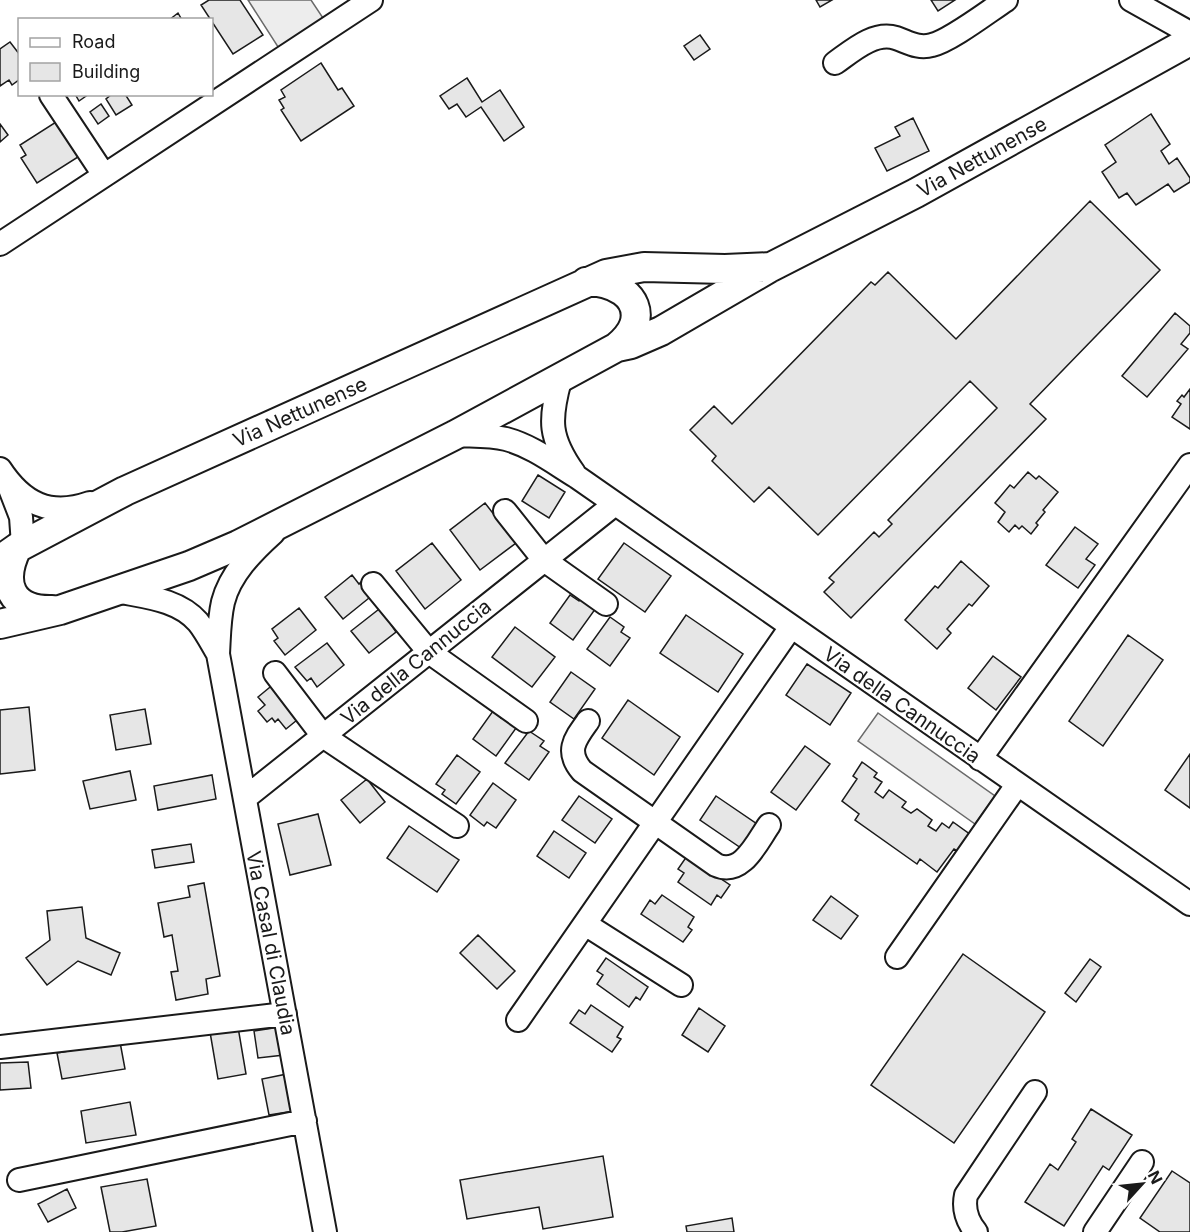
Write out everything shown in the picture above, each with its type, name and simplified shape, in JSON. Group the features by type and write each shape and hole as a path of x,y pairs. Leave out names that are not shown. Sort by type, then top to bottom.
{"main road":[{"name":"Via Nettunense","path":"617,347 661,332 771,267 916,193 1190,41"},
{"name":"Via Nettunense","path":"60,610 35,609 22,603 12,592 7,578 14,551 125,491 586,282 617,271 644,267 724,270 771,267"},
{"name":"Via Nettunense","path":"0,624 60,610 210,558 283,524 455,435 617,347 629,334 634,324 634,306 616,286 603,282 586,282"}],"street":[{"path":"0,244 371,0"},
{"path":"834,63 868,41 879,37 896,38 916,46 933,45 1006,0"},
{"path":"1131,0 1190,33"},
{"path":"52,96 104,175"},
{"name":"Via della Cannuccia","path":"560,380 552,412 553,435 566,463 577,477"},
{"name":"Via della Cannuccia","path":"455,435 499,438 514,442 542,455 577,477 1190,904"},
{"path":"980,759 1190,465"},
{"path":"2,473 25,498 34,503 57,509 81,506 125,491"},
{"path":"2,473 19,511 22,525 14,551"},
{"name":"Via della Cannuccia","path":"245,798 615,504"},
{"path":"505,511 544,560 606,604"},
{"name":"Via Casal di Claudia","path":"283,524 250,556 228,587 221,613 218,654 325,1232"},
{"path":"373,584 429,652 526,722"},
{"name":"Via Casal di Claudia","path":"116,591 179,607 197,621 218,654"},
{"path":"518,1020 791,627"},
{"path":"275,673 323,736 457,826"},
{"path":"588,721 573,746 573,756 578,766 587,775 716,865 726,868 738,865 769,825"},
{"path":"897,957 1017,785"},
{"path":"585,924 681,985"},
{"path":"0,1047 285,1014"},
{"path":"976,1232 966,1215 966,1195 1035,1092"},
{"path":"19,1180 305,1121"},
{"path":"1095,1232 1143,1162"}],"shaded area":[{"path":"248,0 311,0 325,21 280,50"},
{"path":"878,713 995,796 975,824 858,741"}],"building":[{"path":"209,0 240,0 263,35 233,54 213,23 213,18 209,18 201,5"},
{"path":"816,0 832,0 820,7"},
{"path":"931,0 955,0 938,11"},
{"path":"178,13 181,18 172,18"},
{"path":"700,35 710,49 694,60 684,46"},
{"path":"10,42 18,52 18,80 12,85 9,80 0,86 0,49"},
{"path":"321,63 338,90 342,88 354,106 301,141 281,110 284,108 279,100 285,97 281,90"},
{"path":"467,78 482,102 500,90 524,127 504,141 481,107 466,117 457,104 449,109 440,96"},
{"path":"76,96 86,96 79,101"},
{"path":"110,96 126,96 132,105 116,115 106,99"},
{"path":"101,104 109,116 98,124 90,112"},
{"path":"1151,114 1170,144 1161,151 1169,164 1177,158 1190,178 1190,182 1174,192 1168,184 1136,205 1127,193 1119,198 1102,172 1116,162 1105,145"},
{"path":"913,118 929,151 887,171 875,148 900,136 895,127"},
{"path":"56,122 78,157 37,183 21,158 26,155 20,145"},
{"path":"0,124 8,135 0,142"},
{"path":"1090,201 1160,270 1030,404 1046,419 851,618 824,592 834,582 829,578 874,532 879,537 892,524 888,520 997,408 970,381 818,535 769,487 754,502 712,461 716,456 690,430 714,406 732,424 871,282 875,285 888,272 956,339"},
{"path":"1175,313 1190,326 1190,333 1181,344 1188,349 1147,397 1122,376"},
{"path":"1190,389 1190,429 1172,417 1181,404 1177,401 1182,395 1184,397"},
{"path":"1028,472 1036,479 1039,476 1058,492 1043,510 1045,512 1031,534 1022,526 1019,529 1015,525 1009,532 998,522 1005,512 995,503 1010,485 1014,488"},
{"path":"538,475 565,492 549,518 522,501"},
{"path":"485,503 516,543 480,570 450,530"},
{"path":"1075,527 1098,544 1086,559 1095,565 1078,588 1046,565"},
{"path":"432,543 461,580 425,609 396,571"},
{"path":"624,543 671,576 645,612 598,579"},
{"path":"961,561 989,586 972,606 969,604 947,629 951,633 937,649 905,620 935,586 938,588"},
{"path":"352,575 359,584 363,580 374,594 343,619 325,597"},
{"path":"570,595 579,601 581,597 596,608 573,640 550,623"},
{"path":"383,606 394,620 390,623 396,632 369,653 351,631"},
{"path":"299,608 316,630 285,655 274,641 278,638 272,629"},
{"path":"686,615 743,654 718,692 660,653"},
{"path":"610,617 624,627 621,632 630,638 610,666 587,649"},
{"path":"515,627 555,657 532,687 492,657"},
{"path":"1128,635 1163,660 1103,746 1069,721"},
{"path":"327,643 344,665 317,687 311,678 307,681 295,667"},
{"path":"993,656 1021,677 996,710 968,688"},
{"path":"807,664 851,693 830,725 786,695"},
{"path":"571,672 595,689 574,719 550,702"},
{"path":"275,683 302,716 286,729 278,719 275,722 272,718 267,722 258,711 265,705 258,697"},
{"path":"628,700 680,737 654,775 602,738"},
{"path":"29,707 35,770 0,774 0,710"},
{"path":"145,709 151,744 116,750 110,715"},
{"path":"493,711 501,718 504,713 519,724 496,756 473,739"},
{"path":"529,731 544,741 540,746 549,752 529,780 505,763"},
{"path":"805,746 830,764 796,810 771,792"},
{"path":"1190,754 1190,808 1165,790"},
{"path":"457,755 480,772 456,804 442,794 445,790 436,784"},
{"path":"862,762 877,773 874,777 882,782 875,792 883,798 889,790 906,802 902,807 911,813 917,809 932,820 928,826 936,831 942,823 949,828 953,822 971,835 959,852 954,849 937,872 920,859 917,864 855,820 859,814 842,801 857,779 853,776"},
{"path":"130,771 136,800 90,809 83,781"},
{"path":"212,775 216,799 158,810 154,786"},
{"path":"367,779 385,802 360,823 341,800"},
{"path":"493,783 516,800 496,828 487,822 484,826 470,815"},
{"path":"579,796 612,819 595,843 562,820"},
{"path":"716,796 757,824 741,848 700,820"},
{"path":"318,814 331,865 290,875 278,824"},
{"path":"409,826 459,860 437,892 387,858"},
{"path":"554,831 586,853 569,878 537,856"},
{"path":"191,844 194,862 155,868 152,850"},
{"path":"687,856 730,885 721,898 717,895 711,905 678,882 684,873 678,869"},
{"path":"204,883 220,976 206,979 208,994 176,1000 171,972 178,971 172,935 164,937 158,903 190,897 188,886"},
{"path":"662,895 694,917 688,927 692,930 683,942 641,914 650,900 655,904"},
{"path":"831,896 858,916 841,939 813,920"},
{"path":"82,907 86,938 120,953 111,975 78,961 47,985 26,958 50,940 47,911"},
{"path":"478,935 515,971 497,989 460,953"},
{"path":"963,954 1045,1012 954,1143 871,1085"},
{"path":"606,958 648,987 640,1000 636,997 629,1007 597,984 603,975 597,971"},
{"path":"1090,959 1101,967 1076,1002 1065,993"},
{"path":"591,1005 623,1027 617,1037 621,1039 612,1052 570,1023 579,1010 585,1014"},
{"path":"699,1008 725,1026 708,1052 682,1035"},
{"path":"238,1027 246,1074 218,1079 210,1032"},
{"path":"280,1027 284,1055 258,1058 254,1031"},
{"path":"120,1042 125,1069 62,1079 57,1053"},
{"path":"28,1062 31,1088 0,1090 0,1063"},
{"path":"287,1074 294,1111 269,1115 262,1079"},
{"path":"130,1102 136,1135 86,1143 81,1111"},
{"path":"1091,1109 1132,1135 1109,1170 1103,1166 1064,1226 1025,1202 1050,1164 1058,1170 1076,1142 1072,1139"},
{"path":"603,1156 613,1217 543,1229 539,1207 467,1219 460,1180"},
{"path":"1172,1171 1190,1183 1190,1232 1160,1232 1140,1218"},
{"path":"147,1179 156,1226 110,1232 101,1187"},
{"path":"67,1189 76,1208 48,1222 38,1204"},
{"path":"732,1218 734,1232 687,1232 686,1226"}]}
